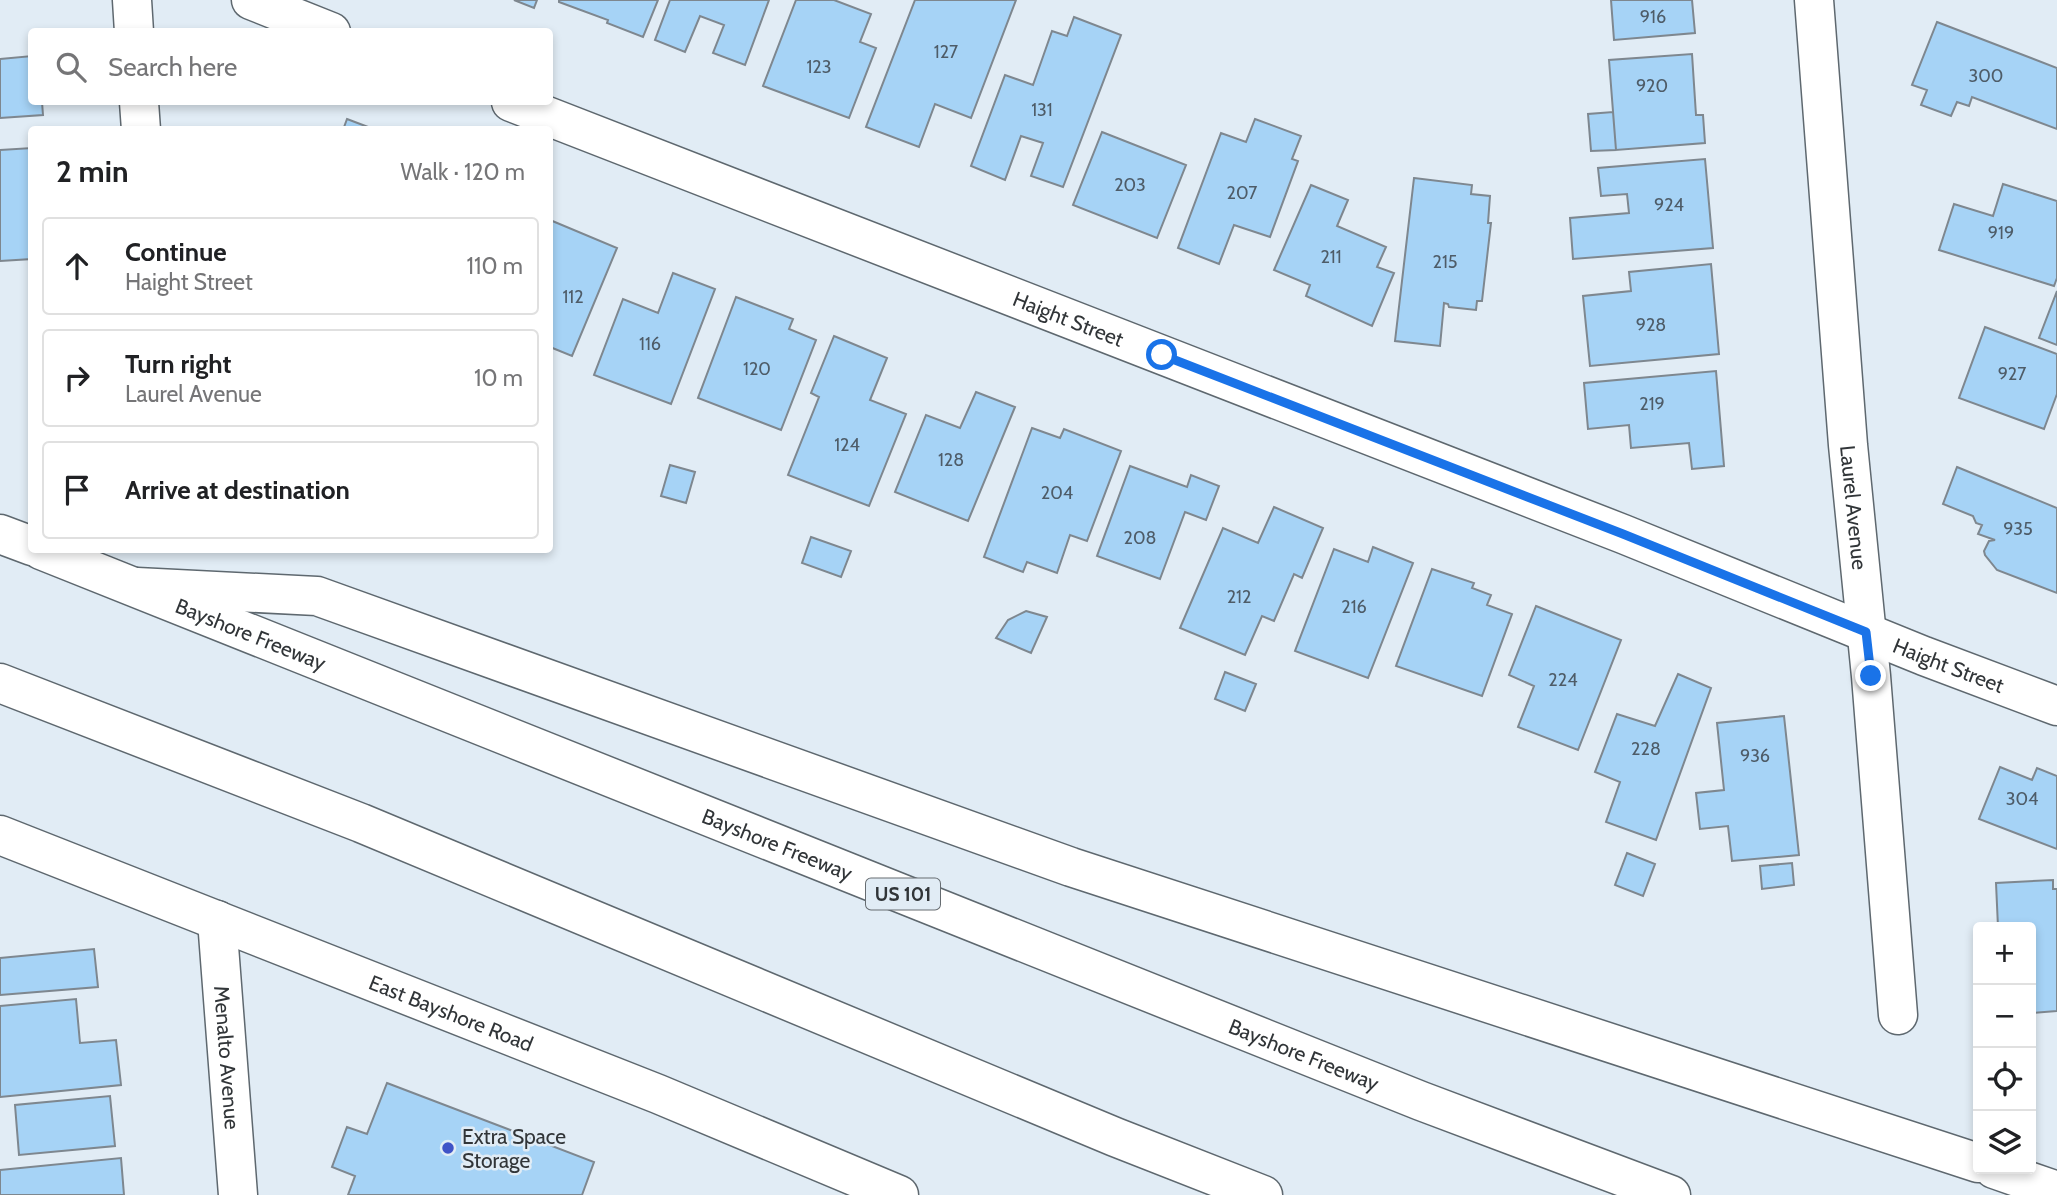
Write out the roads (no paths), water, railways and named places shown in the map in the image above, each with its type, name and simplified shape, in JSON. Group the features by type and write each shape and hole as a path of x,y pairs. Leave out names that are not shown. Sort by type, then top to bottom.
{"main road":[{"path":"132,0 134,28"},
{"path":"251,0 321,28"},
{"name":"Laurel Avenue","path":"1814,0 1898,1015"},
{"path":"139,105 141,126"},
{"name":"Haight Street","path":"519,105 1623,534 2057,706"},
{"path":"0,534 28,544"},
{"name":"Bayshore Freeway","path":"49,553 1408,1096 1671,1195"},
{"path":"137,587 317,596 1071,867 1973,1161"},
{"path":"0,683 361,823 1115,1137 1263,1195"},
{"name":"East Bayshore Road","path":"0,835 658,1094 899,1195"},
{"name":"Menalto Avenue","path":"217,920 238,1195"},
{"path":"1115,1137 1215,1195"},
{"path":"2008,1174 2057,1191"}],"place":[{"name":"Extra Space Storage","path":"448,1148"}]}
